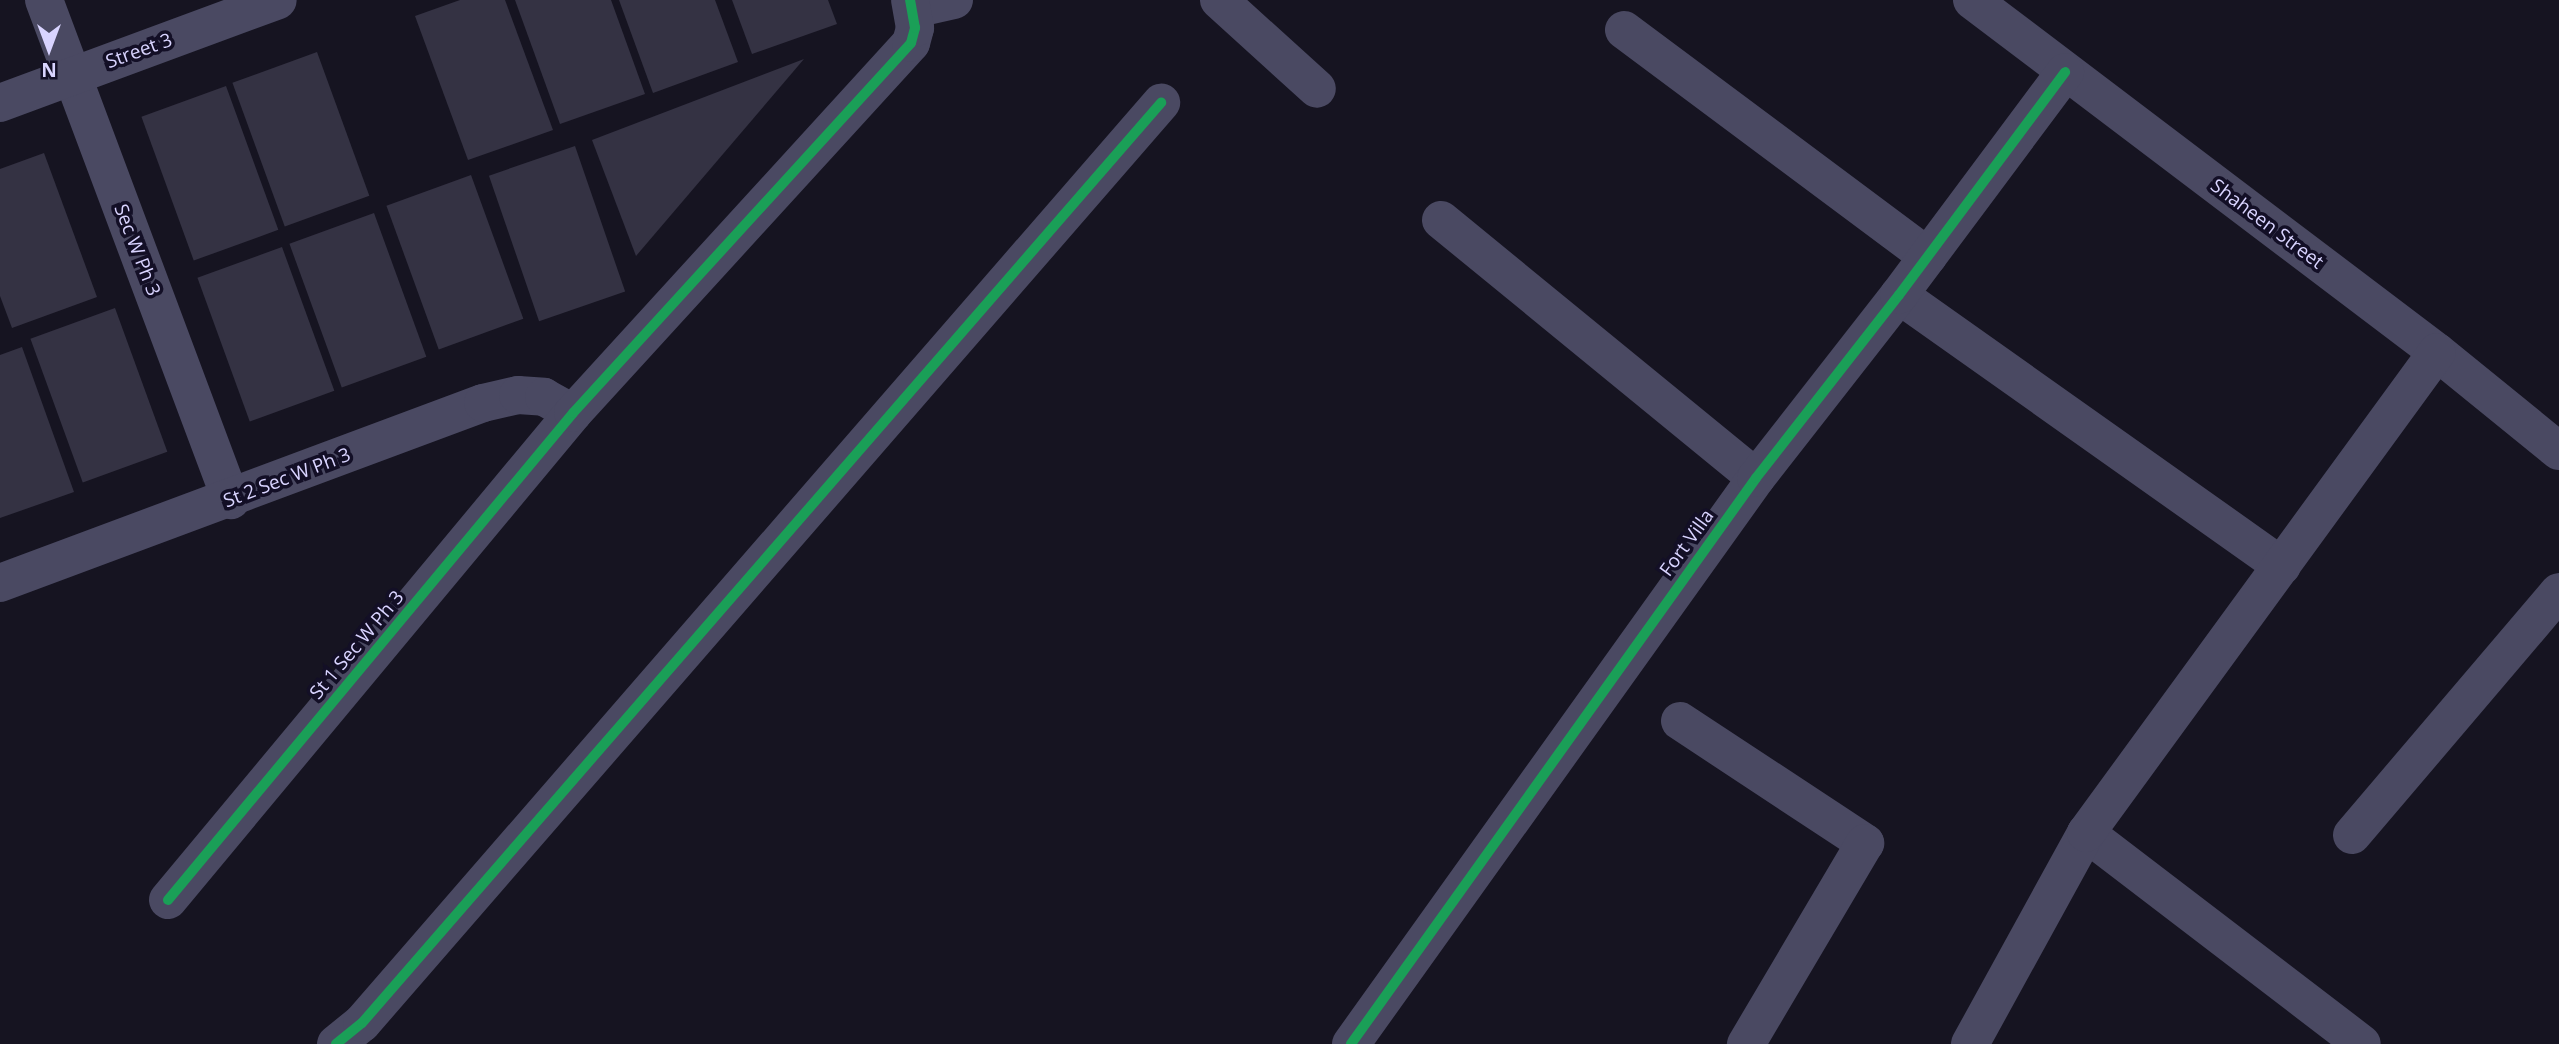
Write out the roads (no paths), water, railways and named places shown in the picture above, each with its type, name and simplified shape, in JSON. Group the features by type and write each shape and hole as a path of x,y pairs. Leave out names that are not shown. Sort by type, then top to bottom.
{"street":[{"name":"Sec W Ph 3","path":"44,0 230,500"},
{"name":"Street 3","path":"0,103 278,0"},
{"path":"912,5 954,0"},
{"path":"1219,0 1317,89"},
{"name":"Shaheen Street","path":"1972,0 2437,352 2559,451"},
{"name":"St 1 Sec W Ph 3","path":"168,900 573,414 911,43 912,5"},
{"path":"1624,30 1928,257"},
{"name":"Fort Villa","path":"1350,1044 1756,478 1928,257 2065,72"},
{"path":"336,1044 371,1013 1161,103"},
{"path":"1441,220 1756,478"},
{"path":"1899,295 2282,566"},
{"path":"1970,1044 2087,833 2437,352"},
{"name":"St 2 Sec W Ph 3","path":"0,583 230,500 483,402 518,395 544,397 573,414"},
{"path":"2352,835 2559,592"},
{"path":"1681,722 1865,843 1746,1044"},
{"path":"2087,833 2362,1044"}]}
